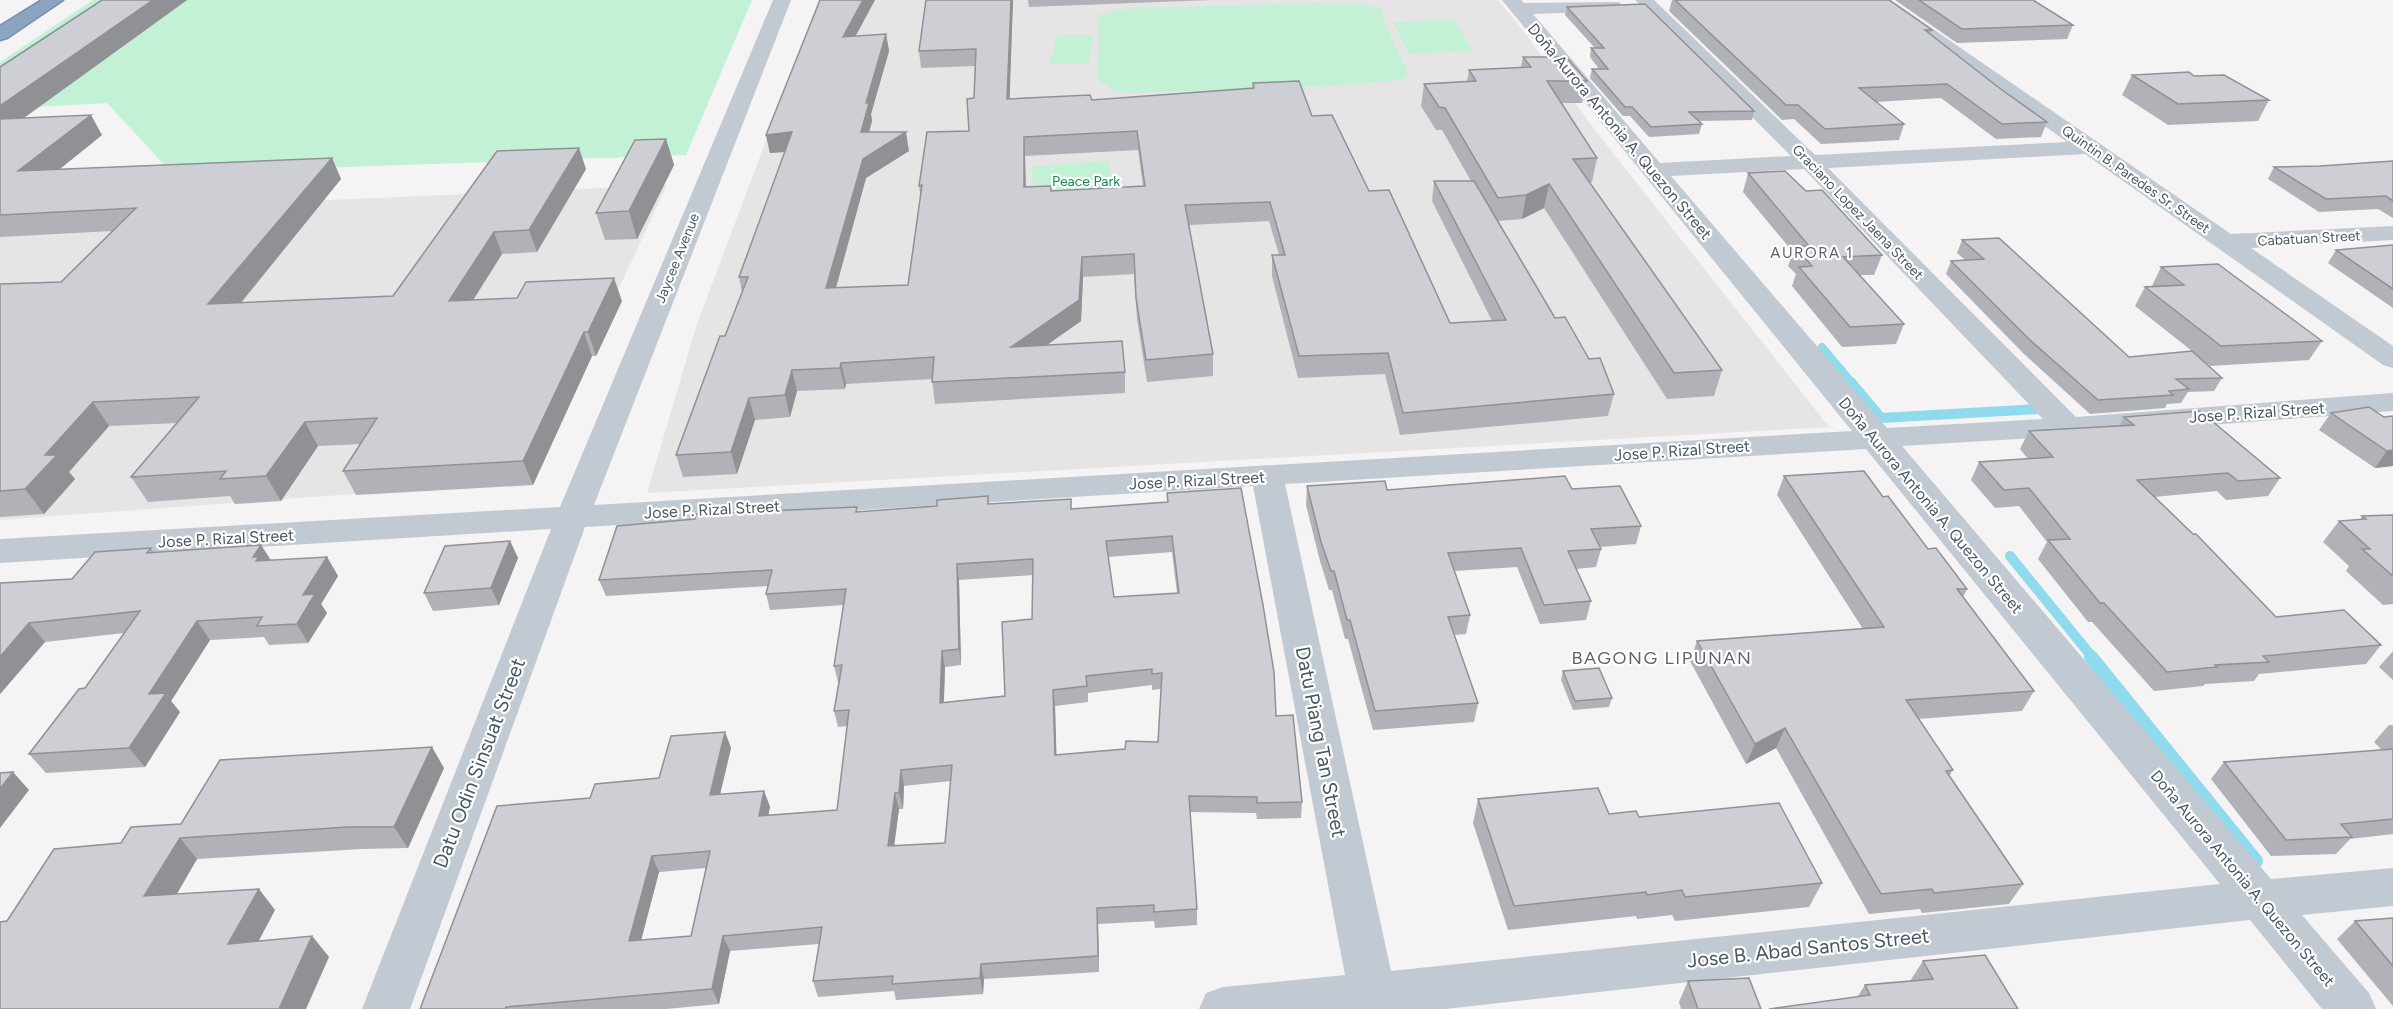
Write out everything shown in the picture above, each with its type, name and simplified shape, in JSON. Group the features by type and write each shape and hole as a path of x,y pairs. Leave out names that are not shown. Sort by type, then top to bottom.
{"highway":[{"path":"0,34 54,0"}],"street":[{"name":"Jaycee Avenue","path":"572,517 782,0"},
{"name":"Quintin B. Paredes Sr. Street","path":"1879,0 2393,359"},
{"path":"1515,4 1655,3"},
{"name":"Graciano Lopez Jaena Street","path":"1655,3 2068,427"},
{"name":"Doña Aurora Antonia A. Quezon Street","path":"1515,4 2352,1009"},
{"path":"1652,170 2092,147"},
{"name":"Cabatuan Street","path":"2226,242 2393,234"},
{"name":"Jose P. Rizal Street","path":"0,551 2068,427 2393,402"},
{"name":"Datu Piang Tan Street","path":"1267,476 1374,1002"},
{"name":"Datu Odin Sinsuat Street","path":"386,1009 572,517"},
{"name":"Jose B. Abad Santos Street","path":"1223,1009 1374,1002 2261,899 2393,887"}],"shaded area":[{"path":"819,0 1498,0 1525,33 1591,125 1829,427 647,493 697,324"},
{"path":"667,185 529,481 0,520 0,215"}],"green space":[{"path":"93,0 752,0 686,155 172,173 107,103 0,109 0,62"},
{"path":"1313,3 1365,4 1382,9 1385,24 1409,75 1400,80 1333,86 1129,93 1116,91 1098,80 1099,28 1096,16 1118,10 1141,8"},
{"path":"1454,19 1472,51 1409,54 1393,22"},
{"path":"1057,35 1093,35 1089,64 1050,64"},
{"name":"Peace Park","path":"1109,161 1112,198 1033,193 1032,166"}],"building":[{"path":"102,0 153,0 0,106 0,67"},
{"path":"820,0 863,0 843,37 886,34 866,103 869,103 861,132 906,132 863,159 826,288 908,285 927,132 969,131 967,99 974,98 976,49 919,51 926,0 1011,0 1007,99 1090,95 1092,100 1254,88 1253,83 1299,81 1312,116 1332,115 1369,191 1389,190 1450,323 1506,320 1434,181 1474,181 1555,318 1565,317 1589,359 1600,358 1614,394 1403,413 1388,353 1299,356 1272,255 1285,255 1270,202 1185,205 1213,354 1146,360 1136,298 1134,254 1082,257 1079,300 1011,347 1122,341 1125,372 932,382 934,357 841,363 840,368 792,370 785,395 749,398 731,452 676,455 720,336 725,336 748,277 739,277 792,132 766,135","holes":["1137,131 1145,186 1051,191 1051,186 1024,187 1024,137"]},
{"path":"1675,0 1889,0 1932,30 1925,30 2047,122 2002,124 1947,84 1859,88 1904,124 1825,129 1798,105 1786,105"},
{"path":"1919,0 2033,0 2073,25 1962,29"},
{"path":"1645,4 1754,111 1689,112 1702,124 1651,127 1632,107 1625,107 1592,69 1608,69 1591,48 1604,48 1567,7"},
{"path":"1523,57 1566,57 1587,81 1547,81 1597,158 1573,159 1722,370 1674,373 1549,184 1526,195 1498,198 1445,108 1439,107 1424,84 1476,81 1469,70 1531,67"},
{"path":"2189,72 2194,76 2224,75 2269,100 2178,104 2132,75"},
{"path":"91,115 18,171 332,158 208,304 393,296 497,151 579,148 529,230 494,232 449,301 517,298 526,282 614,278 588,332 584,332 523,461 343,471 377,418 305,422 266,476 220,479 226,471 131,477 199,397 93,402 45,455 57,455 25,489 0,491 0,284 61,282 136,208 0,215 0,119"},
{"path":"666,139 629,211 596,213 635,140"},
{"path":"2393,161 2393,201 2386,196 2326,199 2274,167 2320,166"},
{"path":"1785,171 1806,191 1822,190 1882,255 1843,257 1904,324 1850,327 1799,267 1812,266 1795,246 1809,246 1748,173"},
{"path":"1999,238 2129,357 2192,351 2222,378 2176,379 2189,389 2169,391 2173,395 2098,400 2030,340 1951,261 1984,259 1962,240"},
{"path":"2393,245 2393,289 2336,250"},
{"path":"2218,264 2322,341 2221,346 2145,287 2184,285 2161,267"},
{"path":"2369,407 2384,417 2393,416 2393,450 2387,451 2331,413"},
{"path":"2200,411 2280,478 2238,481 2228,473 2137,480 2193,534 2196,534 2276,617 2344,610 2381,645 2263,656 2269,662 2215,665 2217,667 2167,672 2104,603 2100,603 2048,540 2070,539 2029,488 2004,490 1979,462 2053,457 2029,431 2134,425 2124,417"},
{"path":"1864,471 1883,497 1888,496 1928,549 1936,548 1967,589 1957,589 2034,691 1906,700 1953,770 1946,771 2023,884 1934,893 1932,889 1881,894 1785,728 1755,744 1697,641 1884,627 1784,476"},
{"path":"1565,476 1572,489 1620,486 1641,526 1591,529 1601,549 1568,551 1591,601 1544,605 1521,548 1448,553 1470,615 1448,617 1478,703 1375,711 1350,620 1347,620 1334,571 1331,571 1321,542 1307,486 1385,481 1387,490"},
{"path":"1241,488 1274,672 1276,716 1293,715 1302,802 1257,803 1257,797 1189,796 1197,909 1154,912 1154,905 1097,908 1098,956 981,964 980,978 892,984 893,976 813,981 822,927 723,936 712,989 506,1007 505,1009 420,1009 497,806 590,798 595,784 659,778 671,736 725,732 710,795 764,791 759,816 837,810 849,710 834,711 842,665 834,666 846,589 766,594 772,570 599,580 617,526 695,519 696,514 857,507 856,512 937,506 937,500 988,496 988,504 1071,499 1071,509 1168,502 1167,493","holes":["1172,536 1179,593 1114,597 1106,541","1033,559 1032,619 1002,622 1005,696 940,703 942,651 959,649 957,564","1152,669 1152,674 1162,673 1158,742 1126,741 1125,749 1055,755 1053,690 1087,686 1086,676","952,765 945,843 888,846 895,793 899,793 901,770","710,851 691,936 629,941 652,856"]},
{"path":"2393,515 2393,576 2362,549 2370,549 2339,521 2366,519 2362,516"},
{"path":"510,541 491,588 424,593 445,546"},
{"path":"261,545 253,557 259,557 256,561 327,557 303,595 315,594 297,624 257,626 262,617 197,621 149,694 166,693 129,748 29,754 79,689 85,688 140,611 29,623 0,657 0,583 72,579 95,552 151,548 147,553"},
{"path":"1599,668 1612,698 1575,701 1563,671"},
{"path":"432,747 394,827 348,827 180,838 144,896 259,889 228,944 312,936 279,1009 0,1009 0,922 7,921 54,849 121,843 131,827 181,824 220,760"},
{"path":"2393,749 2393,819 2341,824 2352,837 2286,840 2224,762"},
{"path":"13,772 0,789 0,773"},
{"path":"1598,788 1609,814 1636,811 1639,817 1779,803 1822,883 1685,897 1682,890 1647,895 1646,892 1514,906 1478,799"},
{"path":"2393,918 2393,966 2355,921"},
{"path":"1985,955 2018,1009 1769,1009 1870,995 1865,985 1933,979 1923,961"},
{"path":"1749,978 1761,1009 1698,1009 1688,981"}],"waterway":[{"path":"1822,347 1853,384"},
{"path":"1851,382 1881,418 2039,409"},
{"path":"2010,556 2093,658"},
{"path":"2091,657 2256,861"}],"district":[{"name":"AURORA 1","path":"1812,253"},
{"name":"BAGONG LIPUNAN","path":"1662,658"}]}
